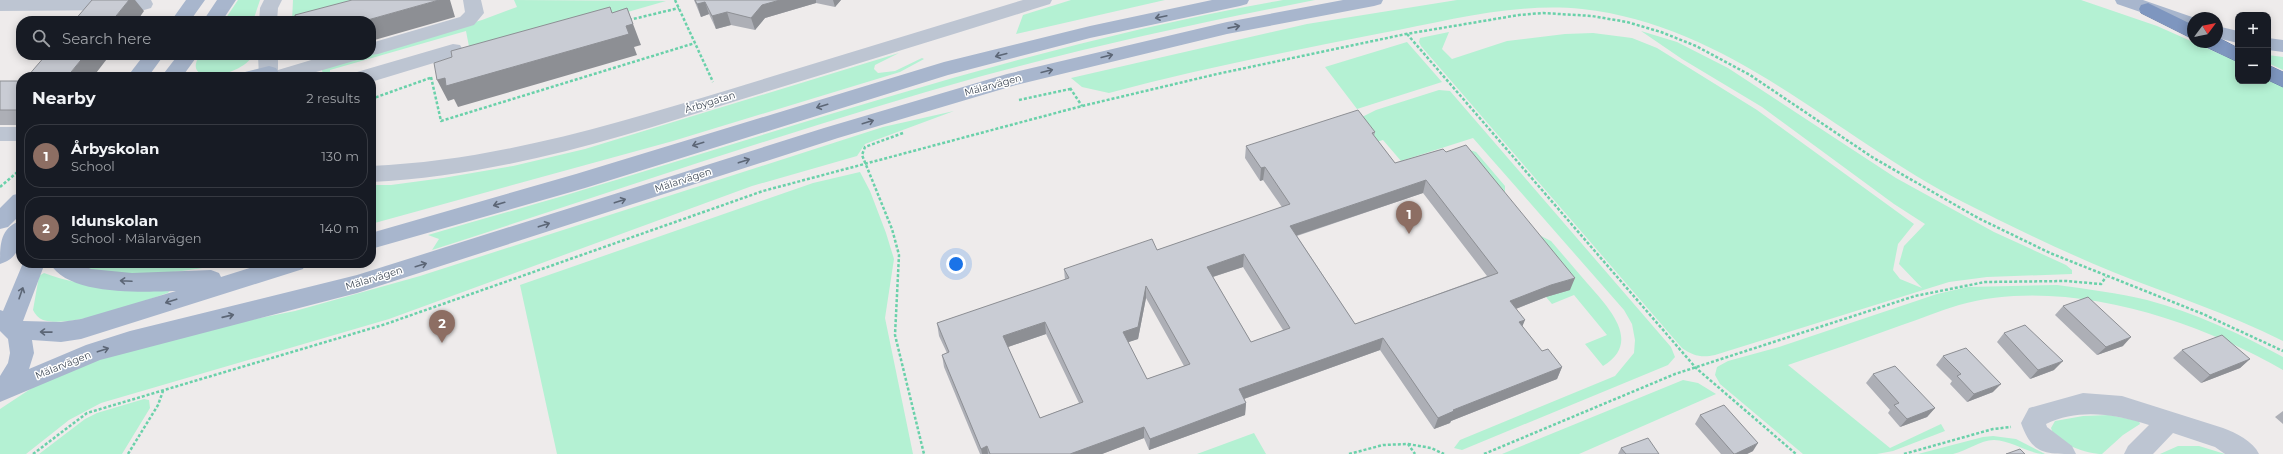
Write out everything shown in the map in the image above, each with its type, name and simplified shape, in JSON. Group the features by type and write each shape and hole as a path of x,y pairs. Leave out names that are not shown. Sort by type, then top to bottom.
{"highway":[{"path":"2148,10 2187,30"},
{"path":"2223,48 2235,54"},
{"path":"2271,74 2283,80"}],"main road":[{"path":"184,16 196,0"},
{"path":"216,16 227,0"},
{"path":"376,240 577,182 944,70 1196,5 1240,0"},
{"name":"Mälarvägen","path":"1,392 94,352 130,341 356,284 940,100 1136,48 1227,28 1374,0"},
{"path":"2124,1 2187,22"},
{"path":"2223,33 2235,36"},
{"path":"2271,44 2283,46"},
{"path":"141,72 150,60"},
{"path":"177,72 187,64"},
{"path":"0,221 16,206"},
{"path":"0,255 16,235"},
{"path":"9,324 24,282 31,268"},
{"path":"65,268 81,276 105,280 174,282 248,276"},
{"path":"9,324 61,332 81,329 277,268"},
{"path":"1,392 16,372 22,356 22,342 9,324"}],"street":[{"path":"268,16 269,8 273,0"},
{"path":"376,48 467,21 475,13 472,0"},
{"name":"Årbygatan","path":"376,174 420,172 492,162 536,152 639,124 721,99 985,8 1043,0"},
{"path":"0,5 144,4"},
{"path":"376,73 453,50"},
{"path":"267,72 312,72 339,60"},
{"path":"0,134 16,134"},
{"path":"2063,454 2038,434 2033,424 2038,415 2083,403 2122,406 2223,439 2246,454"},
{"path":"2137,454 2168,422"}],"path":[{"path":"675,0 721,99"},
{"path":"625,21 679,8"},
{"path":"33,454 87,413 386,324 570,261 763,191 1082,106 1406,34 1519,15 1543,13 1575,14 1609,18 1661,32 1696,46 1732,64 1872,157 1950,203 2019,238 2106,277 2210,317 2283,351"},
{"path":"1406,34 1696,368 1796,454"},
{"path":"431,77 441,121 695,43"},
{"path":"376,97 407,88 436,75"},
{"path":"1068,85 1082,106"},
{"path":"1019,100 1070,89"},
{"path":"906,132 865,147 862,155 892,229 899,255 895,335 924,454"},
{"path":"0,187 16,173"},
{"path":"1484,454 1616,397 1674,374 1916,296 1952,287 2019,281 2101,284 2106,277"},
{"path":"128,454 158,405 163,391"},
{"path":"1904,454 1994,429 2010,427 2036,430"},
{"path":"1349,454 1383,445 1408,444 1431,448 1444,454"},
{"path":"1408,444 1415,454"}],"green space":[{"path":"238,0 260,0 255,16 227,16"},
{"path":"293,0 395,0 333,16 292,16"},
{"path":"514,0 666,1 471,57 466,31 376,57 376,51 482,20 517,7"},
{"path":"1071,0 1165,0 1016,34 1023,15"},
{"path":"1283,0 1315,0 1148,35 982,76 775,138 432,250 439,239 428,235 593,187 864,104 1030,57 1114,36 1198,16"},
{"path":"1457,0 2081,0 2157,26 2187,39 2187,48 2206,48 2235,61 2235,84 2271,84 2271,79 2283,86 2283,341 2220,313 2094,264 2000,221 1916,176 1780,87 1734,60 1686,37 1636,19 1582,9 1532,8 1506,10 1456,18 1211,68 1109,93 1082,87 1071,78 1307,24"},
{"path":"1641,31 1677,42 1728,68 1896,178 1994,232 2066,265 2072,270 2072,274 1987,277 1949,282 1715,355 1698,356 1686,351 1421,46 1419,42 1420,38 1449,32 1442,49 1452,59 1507,41 1565,34 1593,33 1632,38 1657,48 1757,110 1914,224 1898,244 1893,270 1900,279 1922,288 1899,264 1904,246 1925,224 1894,204 1762,107 1682,59"},
{"path":"1407,42 1442,82 1357,109 1325,67"},
{"path":"899,53 875,65 874,69 878,73 895,71 922,58 924,59 900,72 673,141 376,223 376,185 391,185 443,178 513,166 585,149"},
{"path":"2271,55 2283,57 2283,70 2271,64"},
{"path":"198,60 249,60 237,69 228,72 200,72 196,65"},
{"path":"344,60 365,60 330,70 330,72 322,72 321,67"},
{"path":"1439,90 1450,91 1671,347 1675,357 1668,365 1462,450 1454,448 1460,440 1615,376 1634,353 1635,340 1632,324 1624,310 1473,138 1401,161 1383,140 1373,143 1356,120 1376,110"},
{"path":"954,111 865,144 857,156 752,186 389,319 101,403 69,420 26,454 0,454 0,409 38,384 92,360 201,330 295,311 420,276 883,127"},
{"path":"1467,149 1476,152 1505,186 1505,193"},
{"path":"860,172 870,191 894,259 885,318 913,454 557,454 520,285 813,183"},
{"path":"1539,235 1551,241 1604,303 1618,324 1621,336 1620,346 1615,357 1603,366 1585,344 1607,335 1574,295 1552,304 1546,297"},
{"path":"88,268 200,268 150,274 107,273"},
{"path":"44,273 91,285 123,288 171,289 168,293 123,308 87,318 55,322 41,319 33,310 39,276"},
{"path":"2057,285 2102,291 2147,300 2199,317 2234,332 2283,357 2283,370 2247,351 2209,334 2168,319 2126,307 2083,299 2040,296 1999,297 1959,305 1788,365 1890,448 1941,424 1945,431 1893,451 1877,454 1803,454 1720,384 1715,375 1717,367 1728,361 1779,347 1937,294 1967,287"},
{"path":"1683,380 1698,383 1716,394 1579,454 1502,454"},
{"path":"144,399 149,400 150,408 122,454 39,454 85,419 97,413"},
{"path":"2109,415 2139,421 2140,424 2123,435 2102,454 2081,450 2065,443 2054,434 2051,428 2055,421 2083,416"},
{"path":"1254,433 1266,454 1197,454"},
{"path":"1993,436 2016,439 2045,454 2033,452 2001,441 1989,440 1953,454 1918,454 1983,437"},
{"path":"2178,446 2199,446 2225,454 2160,454"}],"building":[{"path":"92,0 129,0 116,16 78,16"},
{"path":"352,0 439,0 376,18 376,16 295,15"},
{"path":"695,0 780,0 762,5 751,18 727,12 712,16 705,2 697,4"},
{"path":"610,7 612,13 627,8 633,24 626,26 629,34 446,86 445,78 437,80 434,63 452,57 451,51"},
{"path":"42,60 81,60 71,72 31,72"},
{"path":"0,81 16,81 16,110 0,110"},
{"path":"1358,110 1375,132 1372,133 1395,163 1443,149 1446,152 1466,145 1575,278 1551,285 1510,301 1525,320 1519,322 1542,351 1548,349 1562,367 1453,410 1454,411 1438,418 1383,338 1239,389 1246,403 1150,439 1144,427 1070,454 990,454 987,446 981,449 942,355 949,352 937,323 1069,278 1064,269 1152,239 1157,250 1290,204 1265,167 1261,168 1246,146","holes":["1426,180 1498,273 1355,324 1290,226","1244,254 1290,328 1251,342 1207,267","1146,286 1190,364 1147,379 1123,332 1138,327","1045,322 1083,402 1040,418 1003,336"]},
{"path":"2088,297 2131,337 2106,347 2063,306"},
{"path":"2025,325 2063,361 2038,370 2004,333"},
{"path":"2222,335 2250,359 2210,375 2182,350"},
{"path":"1966,348 2001,384 1974,394 1957,376 1961,374 1943,356"},
{"path":"1895,366 1935,408 1907,419 1894,405 1899,403 1873,374"},
{"path":"1724,405 1758,443 1734,454 1700,415"},
{"path":"1648,438 1659,454 1626,454 1621,448"},
{"path":"2020,449 2025,454 2006,454"}],"place":[{"name":"Årbyskolan","path":"1409,234"},
{"name":"Idunskolan","path":"442,343"}]}
